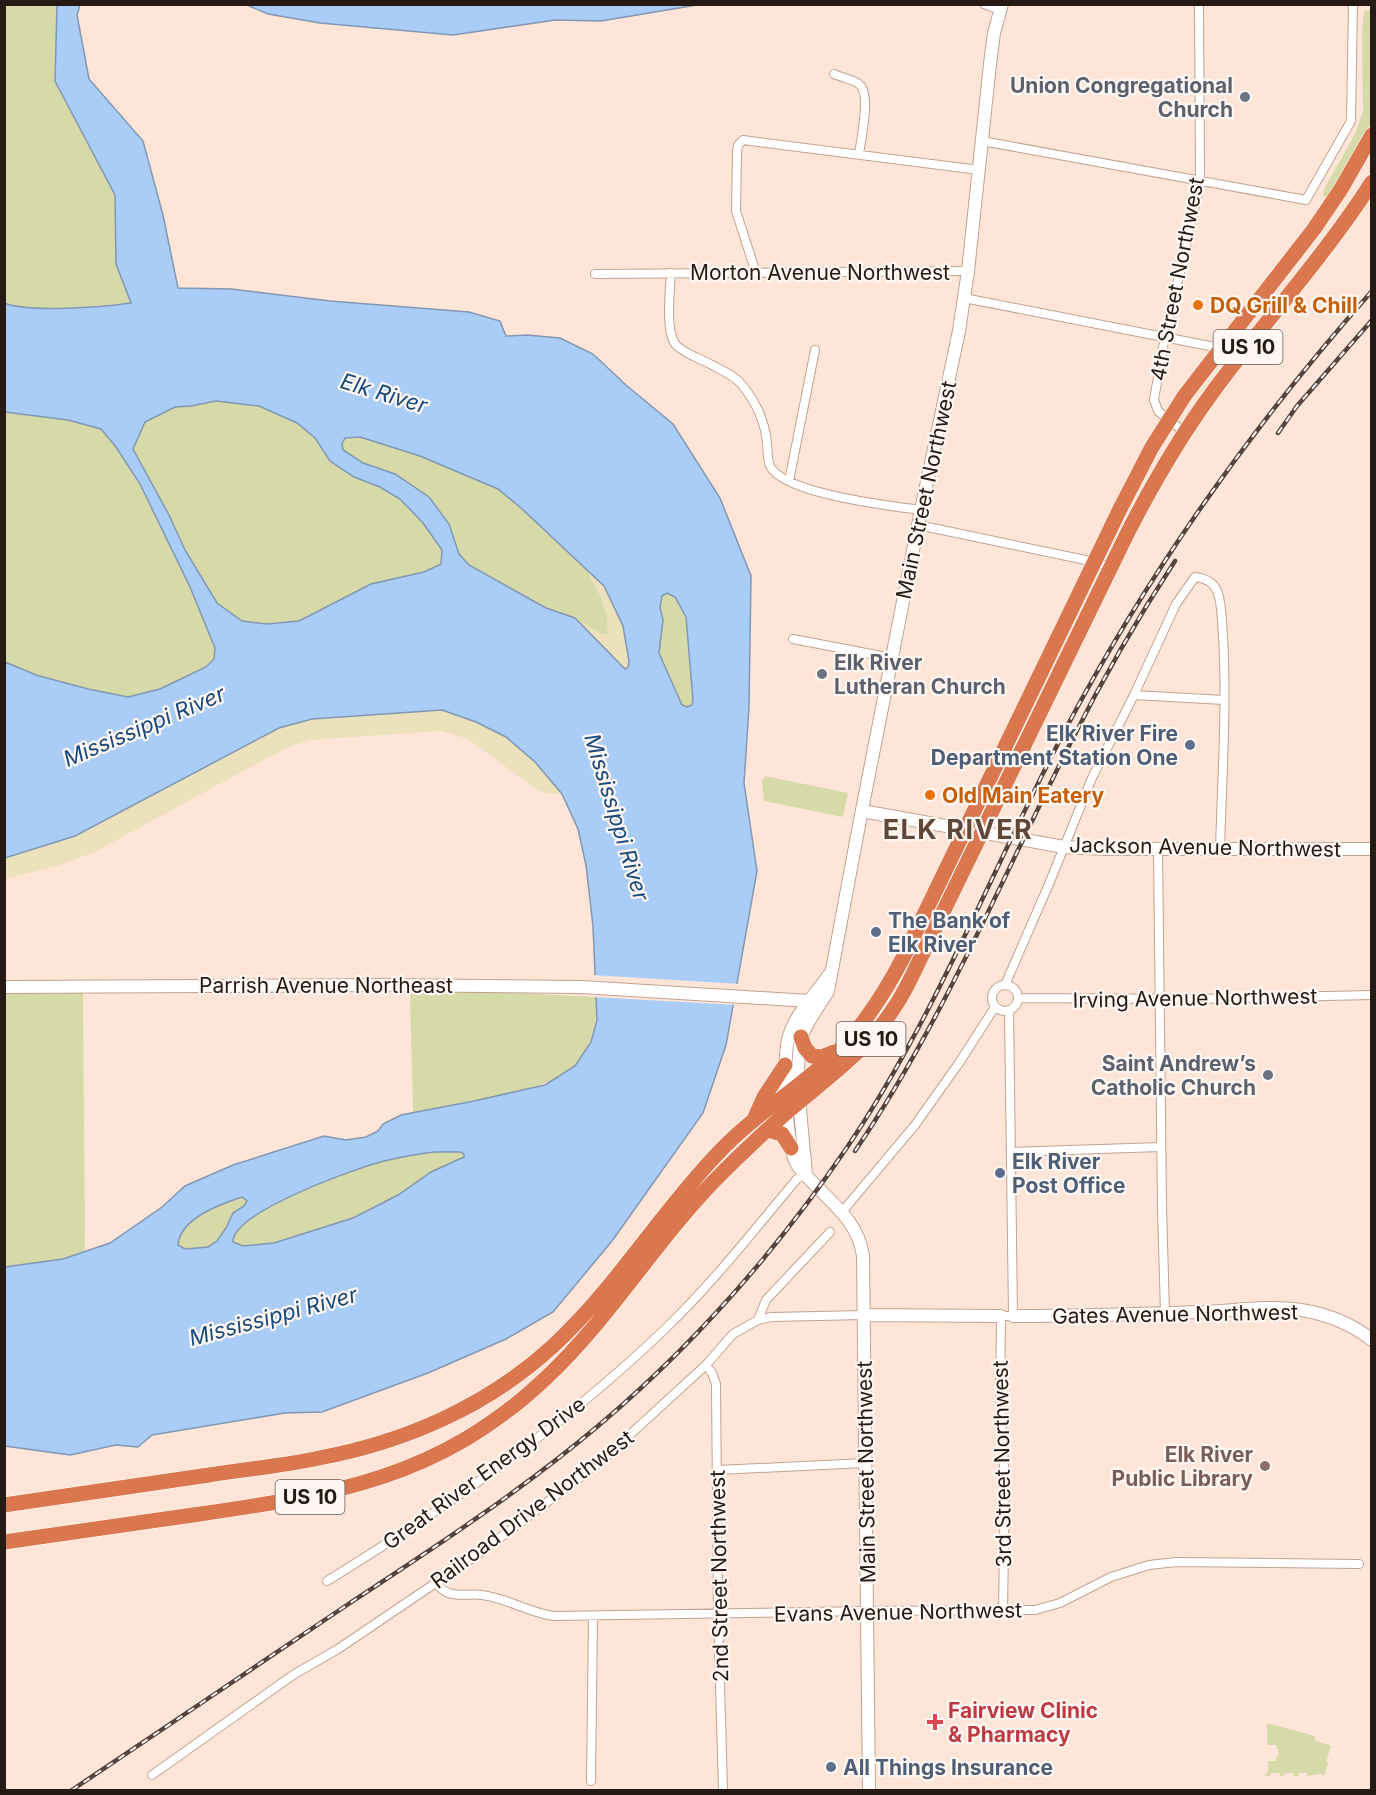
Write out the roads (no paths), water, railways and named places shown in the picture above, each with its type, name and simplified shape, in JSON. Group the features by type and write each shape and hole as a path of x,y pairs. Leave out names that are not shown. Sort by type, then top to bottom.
{"highway":[{"name":"US 10","path":"4,1505 321,1458 369,1447 406,1435 459,1412 510,1381 564,1335 601,1295 704,1168 754,1119 840,1049 859,1028 888,988 1137,475 1169,419 1221,348 1314,230 1341,189 1371,135"},
{"name":"US 10","path":"4,1542 323,1494 374,1481 442,1453 480,1431 506,1412 559,1365 703,1193 746,1149 850,1061 892,1011 908,984 1155,481 1184,432 1244,351 1324,252 1371,182"},
{"path":"801,1037 808,1054 817,1058 840,1049"},
{"path":"754,1119 764,1097 785,1065"},
{"path":"768,1130 782,1134 791,1148"}],"street":[{"path":"984,4 1001,7"},
{"name":"4th Street Northwest","path":"1184,432 1158,411 1154,400 1165,336 1199,182 1199,4"},
{"path":"982,141 1306,200 1351,122 1353,4"},
{"name":"Main Street Northwest","path":"806,1174 785,1065 789,1035 795,1022 828,991 861,810 921,510 947,394 964,298 994,33 1001,7"},
{"path":"834,74 857,82 864,89 865,104 859,154"},
{"path":"756,273 736,211 737,152 740,142 747,140 979,170"},
{"name":"Morton Avenue Northwest","path":"595,274 968,271"},
{"path":"671,273 670,327 674,341 682,350 729,373 742,385 758,408 767,436 771,466 776,473 789,481 830,494 921,510"},
{"name":"Morton Avenue Northwest","path":"964,298 1221,348"},
{"path":"789,481 815,350"},
{"path":"918,525 1095,561 1111,567"},
{"path":"1005,985 1092,778 1176,604 1195,577 1211,582 1218,591 1225,663 1220,849"},
{"path":"793,639 892,657"},
{"path":"1134,695 1224,700"},
{"name":"Jackson Avenue Northwest","path":"861,810 1064,847 1371,849"},
{"path":"1158,849 1165,1313"},
{"name":"Parrish Avenue Northeast","path":"4,987 385,985 582,987 786,999 814,1004"},
{"path":"842,1212 915,1125 959,1063 995,1007 992,995 999,986 1005,985 1014,989 1018,998 1017,1003 1004,1011 995,1007"},
{"name":"Irving Avenue Northwest","path":"1018,998 1371,995"},
{"path":"786,999 794,1011 795,1022"},
{"name":"Main Street Northwest","path":"791,1089 801,1037 814,1004"},
{"name":"3rd Street Northwest","path":"1003,1612 1005,1480 1000,1404 1007,1316 1012,1152 1009,1010"},
{"name":"Main Street Northwest","path":"793,1107 791,1148 795,1161 852,1223 862,1247 869,1791"},
{"path":"1012,1152 1161,1147"},
{"name":"Great River Energy Drive","path":"327,1581 384,1546 519,1453 591,1397 688,1306 797,1179 806,1174"},
{"path":"758,1320 766,1300 830,1232"},
{"name":"Gates Avenue Northwest","path":"758,1320 771,1317 864,1315 1007,1316 1285,1309 1312,1312 1336,1319 1358,1330 1371,1340"},
{"name":"Railroad Drive Northwest","path":"152,1775 293,1675 338,1649 489,1546 600,1462 706,1365 734,1334 758,1320"},
{"name":"2nd Street Northwest","path":"706,1365 716,1384 718,1614 723,1790"},
{"path":"718,1470 865,1463"},
{"name":"Evans Avenue Northwest","path":"436,1583 442,1591 449,1594 485,1595 540,1614 554,1616 867,1611 1003,1612 1035,1610 1053,1605 1072,1598 1111,1577 1155,1564 1359,1563"},
{"path":"591,1781 593,1616"}],"water":[{"path":"57,5 80,5 77,15 89,79 143,141 163,215 178,288 231,289 330,301 469,312 500,321 506,336 560,338 593,354 673,424 720,498 751,576 749,707 744,783 757,871 726,1045 703,1113 612,1241 553,1312 506,1339 428,1373 322,1412 285,1413 152,1435 138,1447 116,1445 70,1455 5,1446 5,1267 63,1259 110,1243 162,1207 185,1186 233,1165 324,1136 346,1140 366,1137 378,1131 383,1124 401,1115 545,1085 575,1066 591,1042 597,1020 593,926 586,865 578,829 562,794 535,762 506,737 476,722 442,710 312,719 279,728 75,836 5,858 5,662 36,675 128,697 160,689 206,667 214,659 215,648 190,587 140,484 116,447 101,429 68,420 5,412 4,303 31,308 48,308 131,303 116,264 115,195 55,81","holes":["216,401 259,406 297,423 315,438 330,461 354,477 380,487 400,499 423,523 442,550 441,564 424,572 371,584 299,621 267,624 242,621 217,603 185,550 133,449 145,422 175,407","360,437 420,456 498,489 604,586 623,626 628,667 625,669 575,618 546,608 469,565 459,554 449,524 429,497 395,474 363,463 343,450 342,444 345,438","667,593 675,597 686,617 693,700 692,705 687,707 682,705 659,653 663,620 660,607 662,596","460,1152 464,1154 464,1157 431,1172 398,1195 353,1218 274,1243 243,1246 233,1242 238,1230 252,1218 298,1193 370,1165 422,1154","242,1197 247,1201 244,1206 233,1213 217,1241 208,1247 185,1249 178,1245 180,1235 186,1227 203,1214"]},
{"path":"247,5 697,5 601,21 555,20 453,35 320,23 268,14"}],"railway":[{"path":"72,1790 446,1540 539,1473 598,1426 668,1363 733,1294 793,1222 848,1146 879,1097 936,995 1064,732 1096,673 1167,558 1205,502 1285,394 1372,291"},
{"path":"1278,433 1297,406 1372,320"},
{"path":"855,1151 916,1052 1095,696 1175,561"}],"place":[{"name":"Union Congregational Church","path":"1245,97"},
{"name":"DQ Grill & Chill","path":"1198,305"},
{"name":"Elk River Lutheran Church","path":"822,674"},
{"name":"Elk River Fire Department Station One","path":"1190,745"},
{"name":"Old Main Eatery","path":"930,795"},
{"name":"The Bank of Elk River","path":"876,932"},
{"name":"Saint Andrew’s Catholic Church","path":"1268,1075"},
{"name":"Elk River Post Office","path":"1000,1173"},
{"name":"Elk River Public Library","path":"1265,1466"},
{"name":"Fairview Clinic & Pharmacy","path":"935,1722"},
{"name":"All Things Insurance","path":"831,1767"}],"district":[{"name":"ELK RIVER","path":"958,829"}],"water label":[{"name":"Elk River","path":"384,393"},
{"name":"Mississippi River","path":"144,726"},
{"name":"Mississippi River","path":"617,817"},
{"name":"Mississippi River","path":"273,1316"}]}
